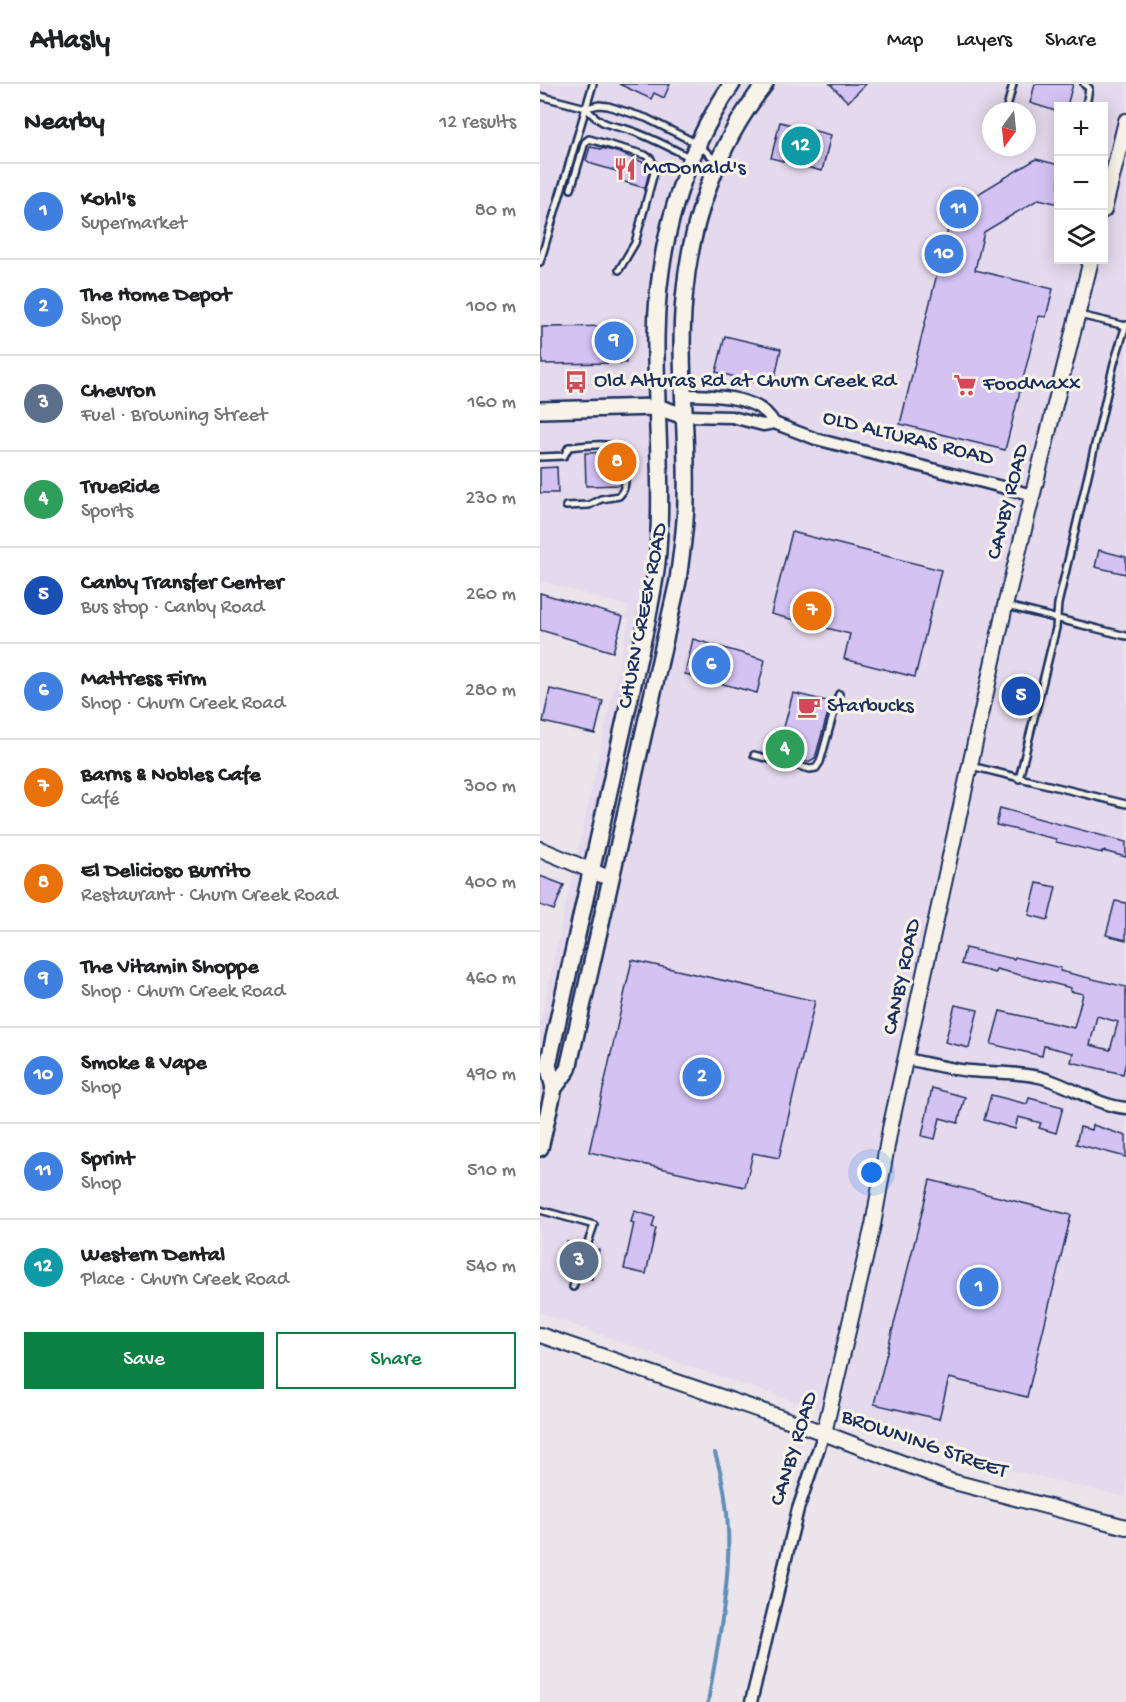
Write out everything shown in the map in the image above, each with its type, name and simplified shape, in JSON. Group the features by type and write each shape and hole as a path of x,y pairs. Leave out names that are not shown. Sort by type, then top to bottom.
{"main road":[{"name":"CHURN CREEK ROAD","path":"554,1088 548,1065 647,621 656,571 659,529 656,335 659,283 670,217 695,151 732,84"},
{"name":"CHURN CREEK ROAD","path":"540,1148 554,1088 568,1069 678,581 686,506 683,395 684,299 693,235 717,163 765,84"},
{"name":"OLD ALTURAS ROAD","path":"657,407 683,395"},
{"name":"OLD ALTURAS ROAD","path":"540,410 657,407 684,416"}],"street":[{"path":"1108,194 1126,121"},
{"name":"CANBY ROAD","path":"751,1702 798,1509 824,1433 873,1225 890,1129 1005,606 1090,264"},
{"name":"OLD ALTURAS ROAD","path":"683,395 730,398 764,411 769,414 774,423"},
{"name":"OLD ALTURAS ROAD","path":"684,416 732,417 763,425 774,423 816,439 1033,495"},
{"path":"540,849 611,879"},
{"path":"906,1059 968,1071 1018,1074 1040,1078 1108,1104 1126,1108"},
{"name":"BROWNING STREET","path":"540,1335 824,1433 950,1481 1126,1527"}],"lane":[{"path":"540,262 593,84"},
{"path":"1008,102 1013,84"},
{"path":"1084,84 1089,88 1087,102"},
{"path":"540,96 586,108 599,105 608,106 637,115 717,163"},
{"path":"586,108 595,119 604,124 695,151"},
{"path":"571,189 585,142 589,139 642,154 652,161 655,169 635,243 620,270"},
{"path":"1019,779 1114,363 1126,326 1078,314"},
{"path":"540,456 564,456 569,447 605,445 614,446 621,451 625,486 622,492 615,498 602,499 589,505 566,506"},
{"path":"1005,606 1126,636"},
{"path":"754,755 810,769 816,768 820,762 839,694"},
{"path":"971,766 1126,804"},
{"path":"540,1210 594,1225 573,1287"}],"shaded area":[{"path":"540,84 1126,84 1126,1497 997,1467 943,1451 682,1364 540,1313 540,1022 629,619 625,617 627,606 540,581"}],"building":[{"path":"619,84 670,84 664,98 654,93 651,99"},
{"path":"830,84 866,84 848,102"},
{"path":"1035,84 1073,84 1068,102 1054,102 1054,110 1036,105 1036,102 1030,102"},
{"path":"780,122 831,135 822,171 771,158"},
{"name":"McDonald's","path":"590,147 620,153 645,163 643,171 649,172 645,188 621,181 623,173 586,160"},
{"name":"FoodMaxx","path":"1036,159 1054,164 1054,203 1039,199 984,232 975,270 1053,289 1046,317 1039,316 1005,450 900,424 953,209"},
{"path":"625,326 626,363 542,364 542,327"},
{"path":"725,336 781,349 773,387 716,372"},
{"path":"615,452 615,456 619,459 620,485 586,486 585,453"},
{"path":"557,467 558,493 540,493 540,468"},
{"path":"792,532 941,570 915,677 844,659 850,634 771,614"},
{"path":"1099,550 1126,557 1126,574 1095,567"},
{"path":"540,593 623,617 613,652 540,630"},
{"path":"693,639 765,660 757,693 685,674"},
{"path":"550,689 603,701 595,734 543,722"},
{"path":"793,693 831,702 815,758 808,762 777,754"},
{"path":"1000,808 1126,842 1126,857 1056,842 1056,839 996,825"},
{"path":"540,876 564,885 554,910 540,905"},
{"path":"1037,883 1056,887 1048,920 1029,915"},
{"path":"1115,901 1126,903 1126,940 1106,935"},
{"path":"965,948 1061,968 1060,971 1126,987 1126,1062 1123,1074 1071,1062 1073,1053 1044,1046 1042,1056 991,1044 1000,1011 1074,1028 1083,994 1070,991 1071,988 996,969 995,973 961,964","holes":["1097,1016 1118,1022 1110,1050 1090,1045"]},
{"path":"632,960 815,1001 779,1158 753,1153 745,1187 589,1152"},
{"path":"955,1005 978,1010 969,1048 945,1042"},
{"path":"932,1088 965,1097 958,1123 940,1118 935,1139 922,1136"},
{"path":"991,1095 1027,1104 1029,1098 1063,1107 1056,1133 1039,1128 1041,1123 1018,1117 1015,1129 984,1120"},
{"path":"1093,1125 1126,1136 1126,1157 1076,1144 1080,1127 1092,1130"},
{"path":"930,1180 1071,1215 1027,1397 949,1378 939,1419 874,1404"},
{"path":"634,1211 655,1217 652,1227 656,1228 646,1274 624,1269 634,1223 631,1222"},
{"path":"567,1242 582,1246 572,1275 560,1272"},
{"path":"591,1248 599,1250 592,1279 582,1277"}],"waterway":[{"path":"708,1702 727,1578 728,1546 723,1484 715,1453"}],"place":[{"name":"Western Dental","path":"801,146"},
{"name":"McDonald's","path":"625,169"},
{"name":"Sprint","path":"959,209"},
{"name":"Smoke & Vape","path":"944,254"},
{"name":"The Vitamin Shoppe","path":"614,341"},
{"name":"Old Alturas Rd at Churn Creek Rd","path":"576,382"},
{"name":"FoodMaxx","path":"965,385"},
{"name":"El Delicioso Burrito","path":"617,462"},
{"name":"Barns & Nobles Cafe","path":"812,611"},
{"name":"Mattress Firm","path":"711,665"},
{"name":"Canby Transfer Center","path":"1021,696"},
{"name":"Starbucks","path":"809,707"},
{"name":"TrueRide","path":"785,749"},
{"name":"The Home Depot","path":"702,1077"},
{"name":"Chevron","path":"579,1261"},
{"name":"Kohl's","path":"979,1287"}]}
